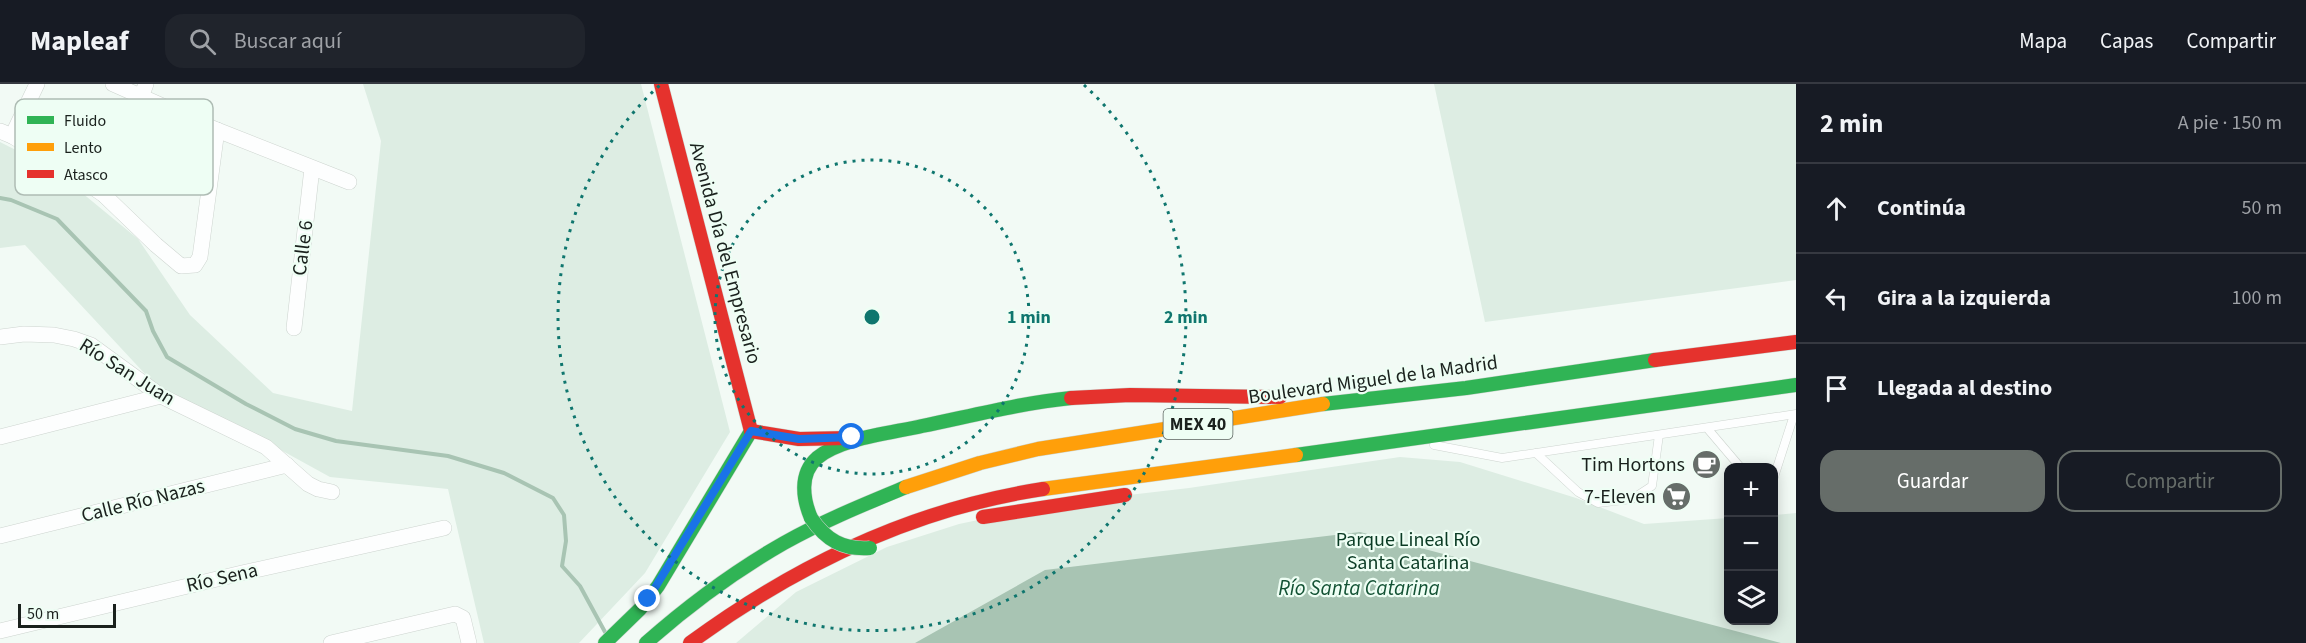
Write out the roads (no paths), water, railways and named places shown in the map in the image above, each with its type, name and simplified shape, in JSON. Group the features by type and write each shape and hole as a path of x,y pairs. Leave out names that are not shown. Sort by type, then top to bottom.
{"main road":[{"name":"Avenida Día del Empresario","path":"661,84 751,431"},
{"name":"Boulevard Miguel de la Madrid","path":"646,643 683,610 784,543 831,519 913,484 980,463 1038,449 1335,402 1466,388 1796,342"},
{"name":"MEX 40","path":"690,643 729,613 779,581 825,557 926,518 978,501 1040,489 1796,385"},
{"path":"950,525 870,548 858,550 843,547 825,536 809,514 804,494 810,466 826,452 878,435 1018,406 1083,397 1297,397 1335,402"},
{"path":"605,643 640,609 658,586 751,431 799,439 878,435"},
{"path":"1241,476 1270,459"},
{"path":"970,520 1135,494"}],"street":[{"path":"28,99 37,84"},
{"path":"113,84 144,90 160,99"},
{"path":"6,133 15,119"},
{"path":"213,128 349,182"},
{"path":"213,162 217,130"},
{"name":"Calle 6","path":"294,328 312,168"},
{"path":"104,195 156,246 182,266 195,265 202,249 209,195"},
{"name":"Río San Juan","path":"0,337 24,334 54,335 91,345 160,396 235,430 266,447 308,484 332,492"},
{"path":"0,437 160,396"},
{"name":"Calle Río Nazas","path":"0,536 282,460"},
{"name":"Río Sena","path":"0,631 242,573 444,528"},
{"path":"331,643 455,614 463,618 469,643"}],"lane":[{"path":"1406,439 1502,458 1795,415 1778,463"},
{"path":"1707,428 1737,463"},
{"path":"1536,453 1578,492 1598,503 1632,499 1652,486 1659,435"}],"water":[{"name":"Río Santa Catarina","path":"1360,532 1781,643 915,643 1045,570"}],"waterway":[{"path":"0,198 11,200 57,219 146,311 153,331 167,357 246,404 295,429 336,441 448,456 504,473 553,498 564,515 566,541 562,566 580,586 605,632"}],"place":[{"name":"Tim Hortons","path":"1706,465"},
{"name":"7-Eleven","path":"1677,497"}],"park label":[{"name":"Parque Lineal Río Santa Catarina","path":"1408,552"}]}
